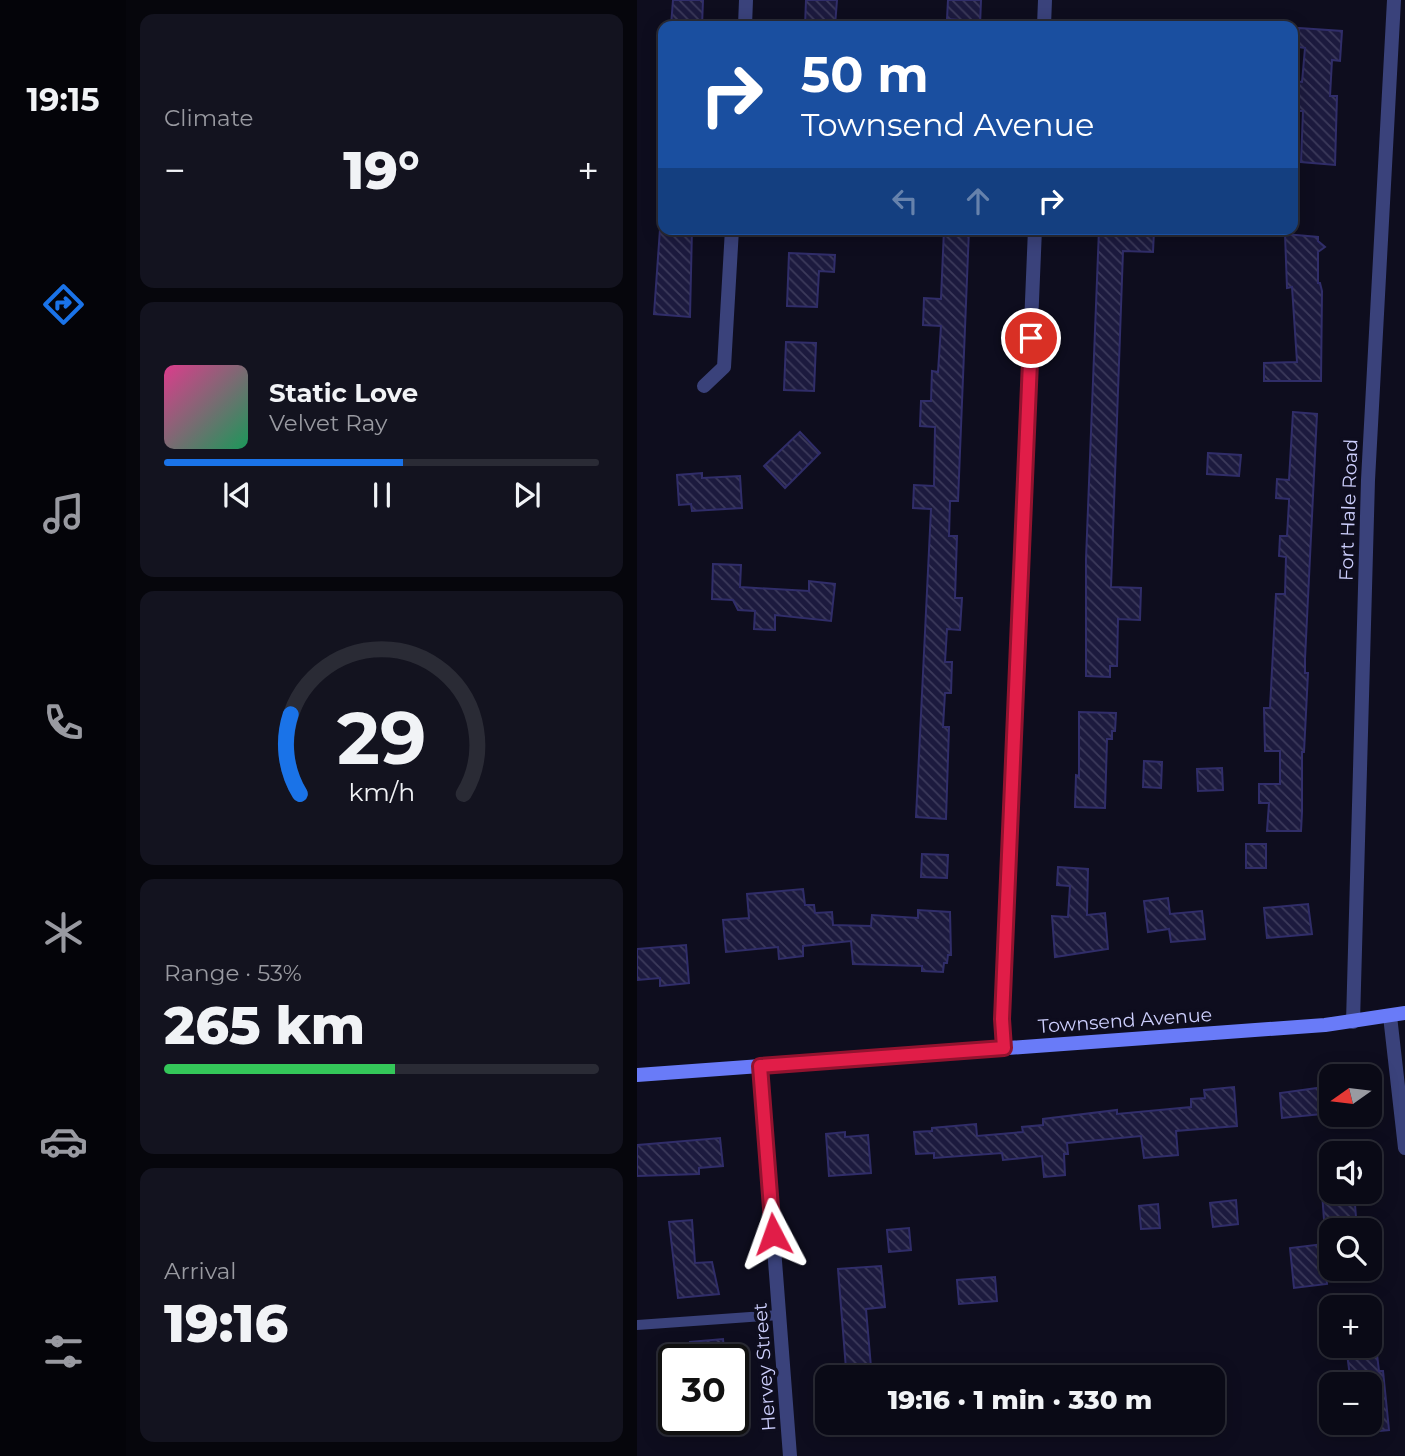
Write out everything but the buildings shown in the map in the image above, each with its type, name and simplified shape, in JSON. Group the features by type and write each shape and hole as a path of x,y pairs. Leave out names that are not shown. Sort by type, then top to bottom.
{"main road":[{"name":"Townsend Avenue","path":"637,1075 1353,1022 1405,1013"}],"street":[{"path":"745,21 746,0"},
{"path":"1044,21 1045,0"},
{"name":"Fort Hale Road","path":"1353,1022 1369,466 1394,0"},
{"path":"704,386 724,367 732,235"},
{"path":"1004,1048 1002,1006 1035,235"},
{"path":"1390,1016 1405,1148"},
{"name":"Hervey Street","path":"760,1066 790,1456"}],"lane":[{"path":"637,1325 779,1315"}],"route":[{"path":"773,1234 760,1066 1004,1048 1002,1019 1031,338"}]}
